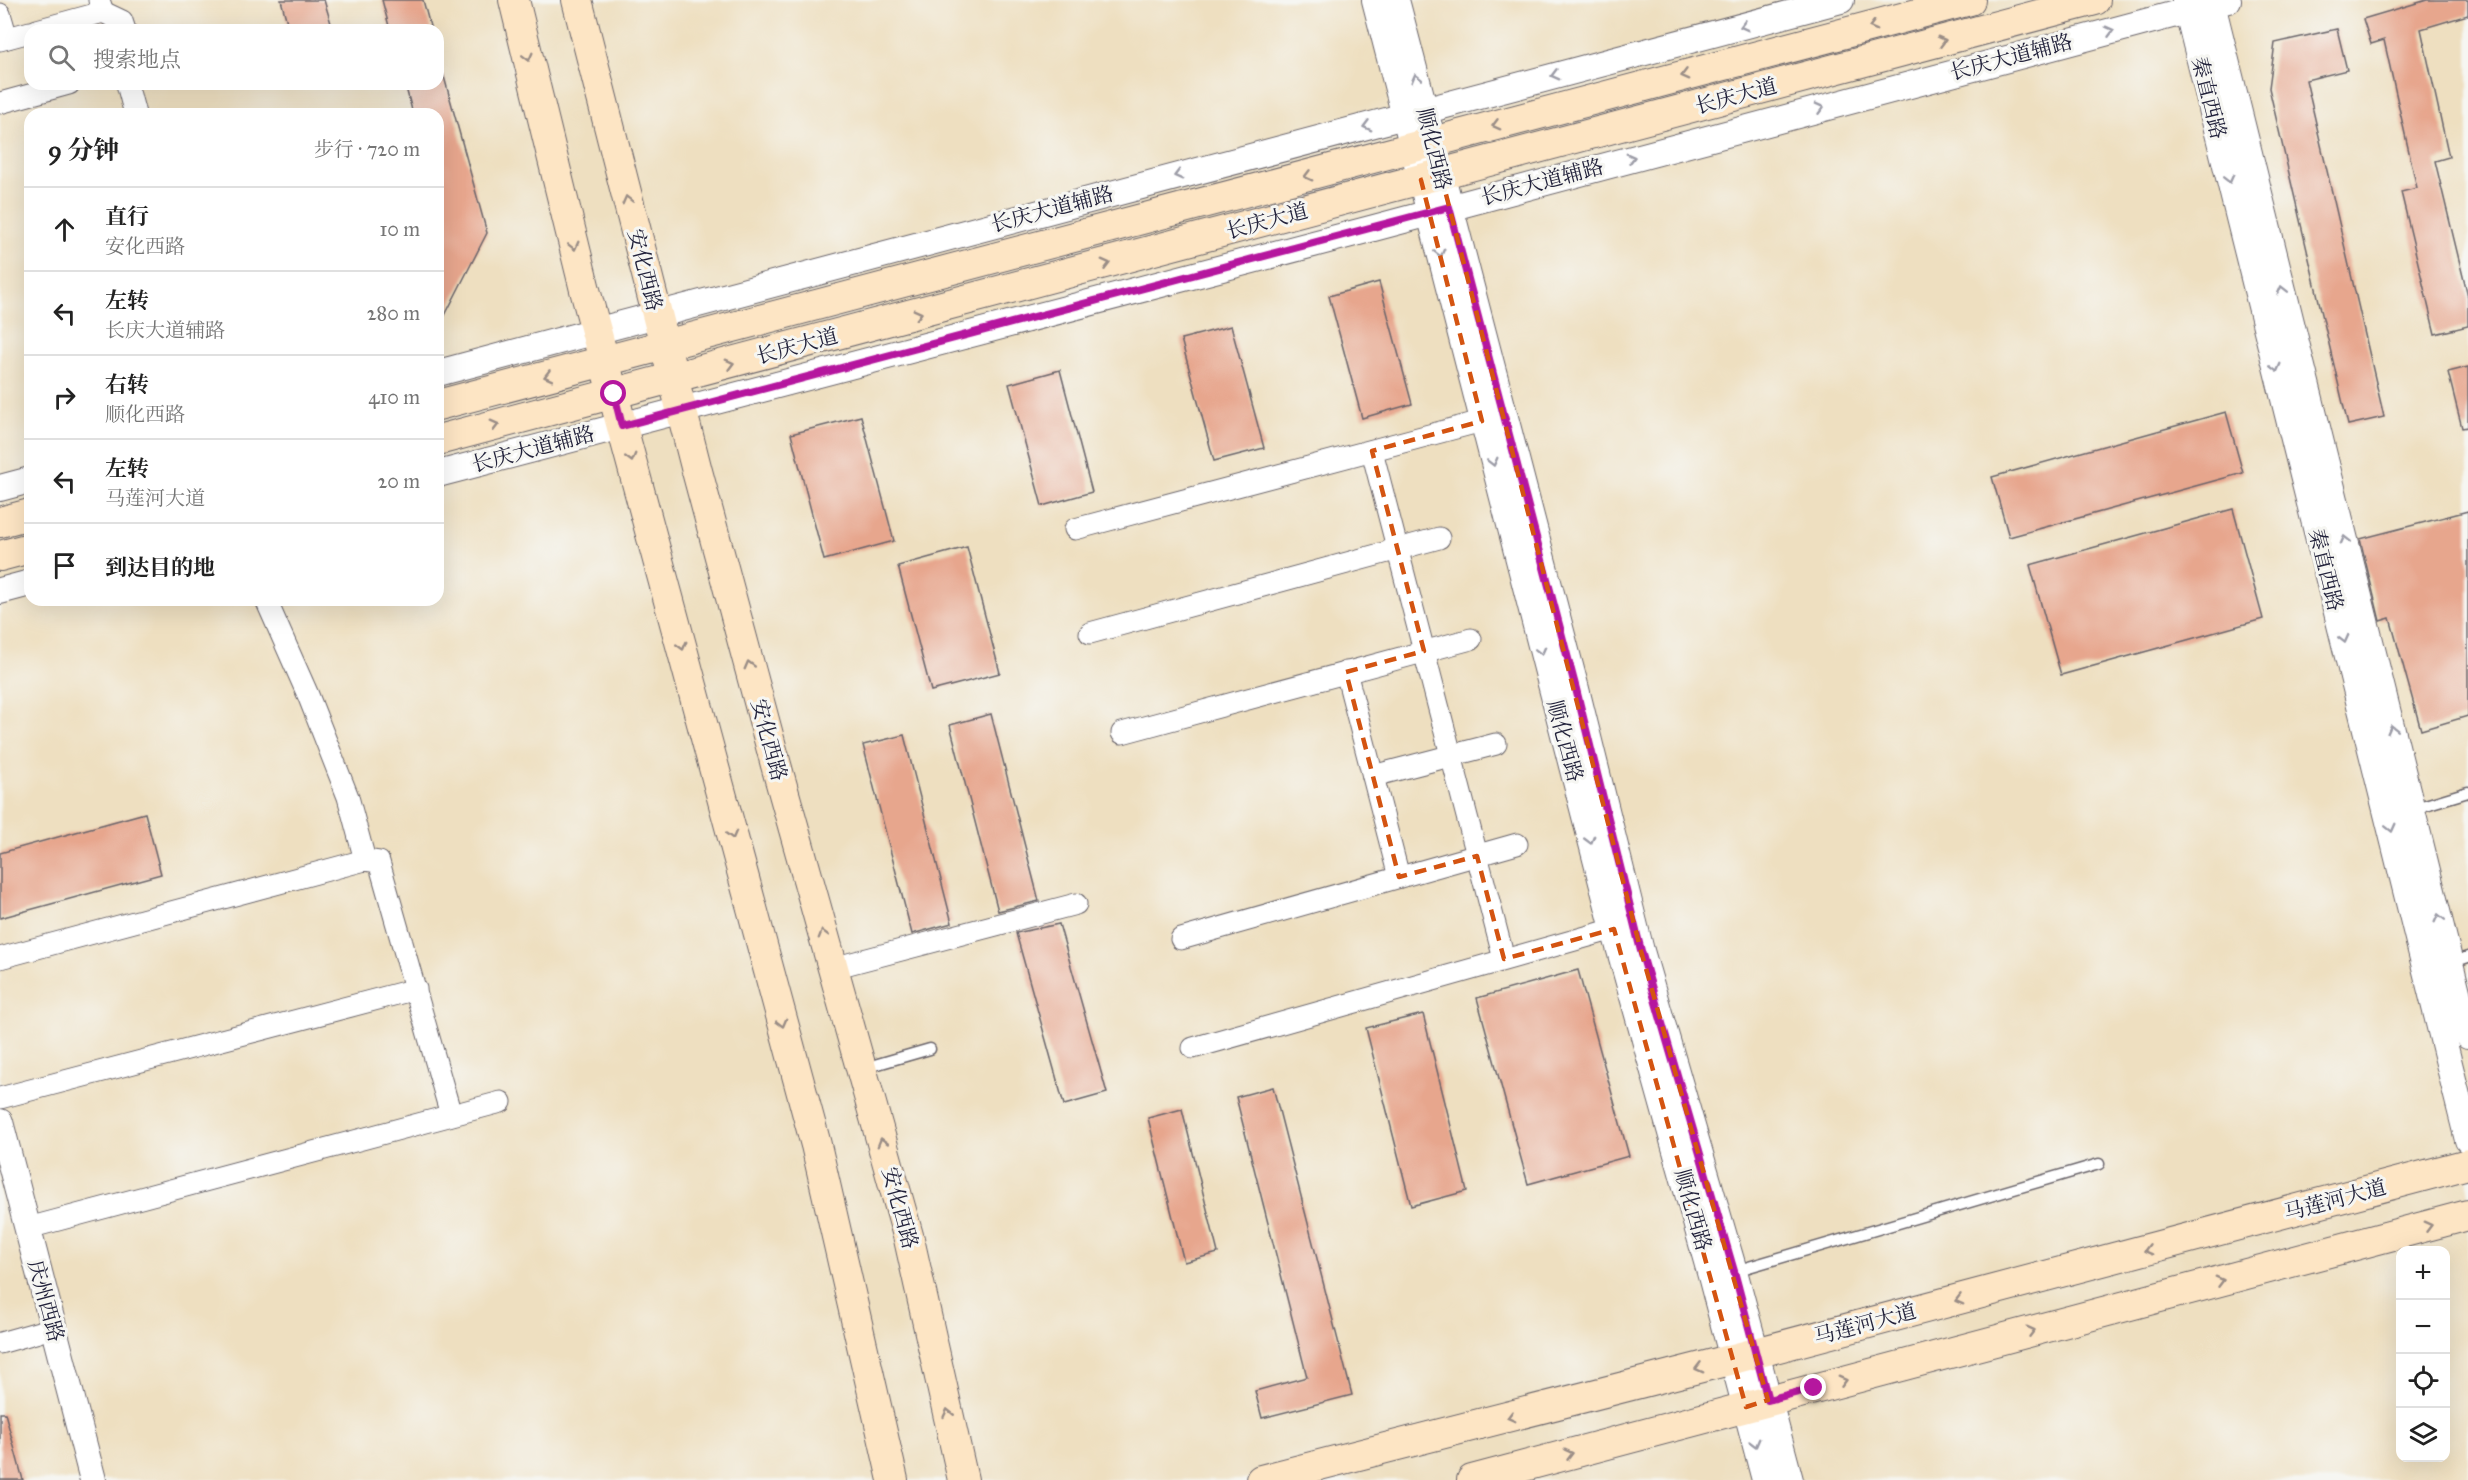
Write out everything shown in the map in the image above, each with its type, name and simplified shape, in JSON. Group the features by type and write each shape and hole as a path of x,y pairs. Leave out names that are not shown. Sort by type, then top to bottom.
{"main road":[{"path":"514,0 596,331 816,1145 893,1480"},
{"name":"安化西路","path":"577,0 681,411 832,968 909,1239 963,1480"},
{"name":"长庆大道","path":"444,403 1970,0"},
{"name":"长庆大道","path":"444,438 2095,0"},
{"path":"0,522 24,516"},
{"path":"0,556 24,550"},
{"name":"马莲河大道","path":"1261,1480 1744,1356 2468,1164"},
{"path":"1472,1480 2468,1215"}],"street":[{"name":"顺化西路","path":"1375,0 1415,113"},
{"name":"顺化西路","path":"1396,0 1415,113 1439,210 1482,421 1614,929 1757,1403 1790,1480"},
{"name":"长庆大道辅路","path":"444,371 1841,0"},
{"name":"长庆大道辅路","path":"444,472 1439,210 2205,3"},
{"name":"秦直西路","path":"2205,3 2411,809 2459,960 2468,1036"},
{"name":"秦直西路","path":"2205,3 2468,1140"},
{"path":"53,24 101,6 123,24"},
{"path":"0,14 3,39 24,34"},
{"path":"0,103 30,105 58,90"},
{"path":"129,90 133,108"},
{"name":"顺化西路","path":"1439,210 1576,689 1641,951 1734,1271 1744,1356"},
{"path":"1075,529 1482,421"},
{"path":"1372,451 1504,959"},
{"path":"0,488 24,482"},
{"path":"1090,633 1439,538"},
{"path":"0,591 24,585"},
{"path":"269,606 308,695 348,797 365,860"},
{"path":"1122,733 1471,639"},
{"path":"1346,672 1399,877"},
{"path":"1373,776 1496,744"},
{"path":"1181,939 1518,844"},
{"path":"0,958 365,860 379,862 451,1115"},
{"path":"832,968 1076,904"},
{"path":"1192,1048 1614,929"},
{"path":"0,1098 416,989"},
{"path":"27,1228 501,1102"},
{"name":"庆州西路","path":"0,1122 93,1480"},
{"name":"庆州西路","path":"0,1182 78,1480"},
{"path":"0,1343 39,1332"},
{"name":"顺化西路","path":"1757,1403 1765,1480"}],"lane":[{"path":"2411,809 2468,792"},
{"path":"861,1069 930,1049"},
{"path":"1734,1271 2099,1164"}],"highlighted area":[{"path":"1441,175 1641,951 1768,1400 1746,1407 1614,929 1504,959 1477,856 1399,877 1346,672 1424,651 1372,451 1482,421 1421,180"}],"building":[{"path":"281,0 324,0 331,24 287,24"},
{"path":"382,0 423,0 429,24 388,24"},
{"path":"2427,0 2468,0 2468,15 2421,29 2449,157 2435,161 2468,297 2468,326 2435,334 2401,192 2417,188 2384,40 2371,44 2363,19"},
{"path":"2337,29 2347,70 2306,80 2384,417 2348,425 2269,88 2275,43"},
{"path":"444,77 487,233 444,317 444,108 411,108 407,90 444,90"},
{"path":"1379,282 1412,404 1362,418 1329,296"},
{"path":"1231,326 1264,448 1214,461 1181,339"},
{"path":"2468,367 2468,427 2462,428 2448,372"},
{"path":"1060,370 1092,492 1042,506 1009,384"},
{"path":"2226,412 2243,473 2009,537 1992,477"},
{"path":"861,416 894,541 824,560 791,434"},
{"path":"2233,509 2263,619 2061,675 2030,565"},
{"path":"2468,511 2468,716 2421,730 2390,618 2380,621 2360,539"},
{"path":"967,547 1000,673 931,691 898,566"},
{"path":"991,714 1039,901 998,911 950,725"},
{"path":"904,735 952,923 912,934 863,745"},
{"path":"145,813 161,874 0,918 0,853"},
{"path":"1059,924 1107,1093 1064,1105 1016,933"},
{"path":"1578,970 1629,1156 1528,1184 1477,998"},
{"path":"1423,1014 1467,1191 1411,1206 1366,1028"},
{"path":"1273,1087 1352,1395 1262,1418 1255,1391 1307,1377 1236,1097"},
{"path":"1182,1109 1218,1253 1184,1262 1148,1118"},
{"path":"0,1413 5,1413 23,1480 0,1480"}],"route":[{"path":"614,394 622,426 1449,207 1576,689 1641,951 1734,1271 1768,1400 1814,1388"}]}
